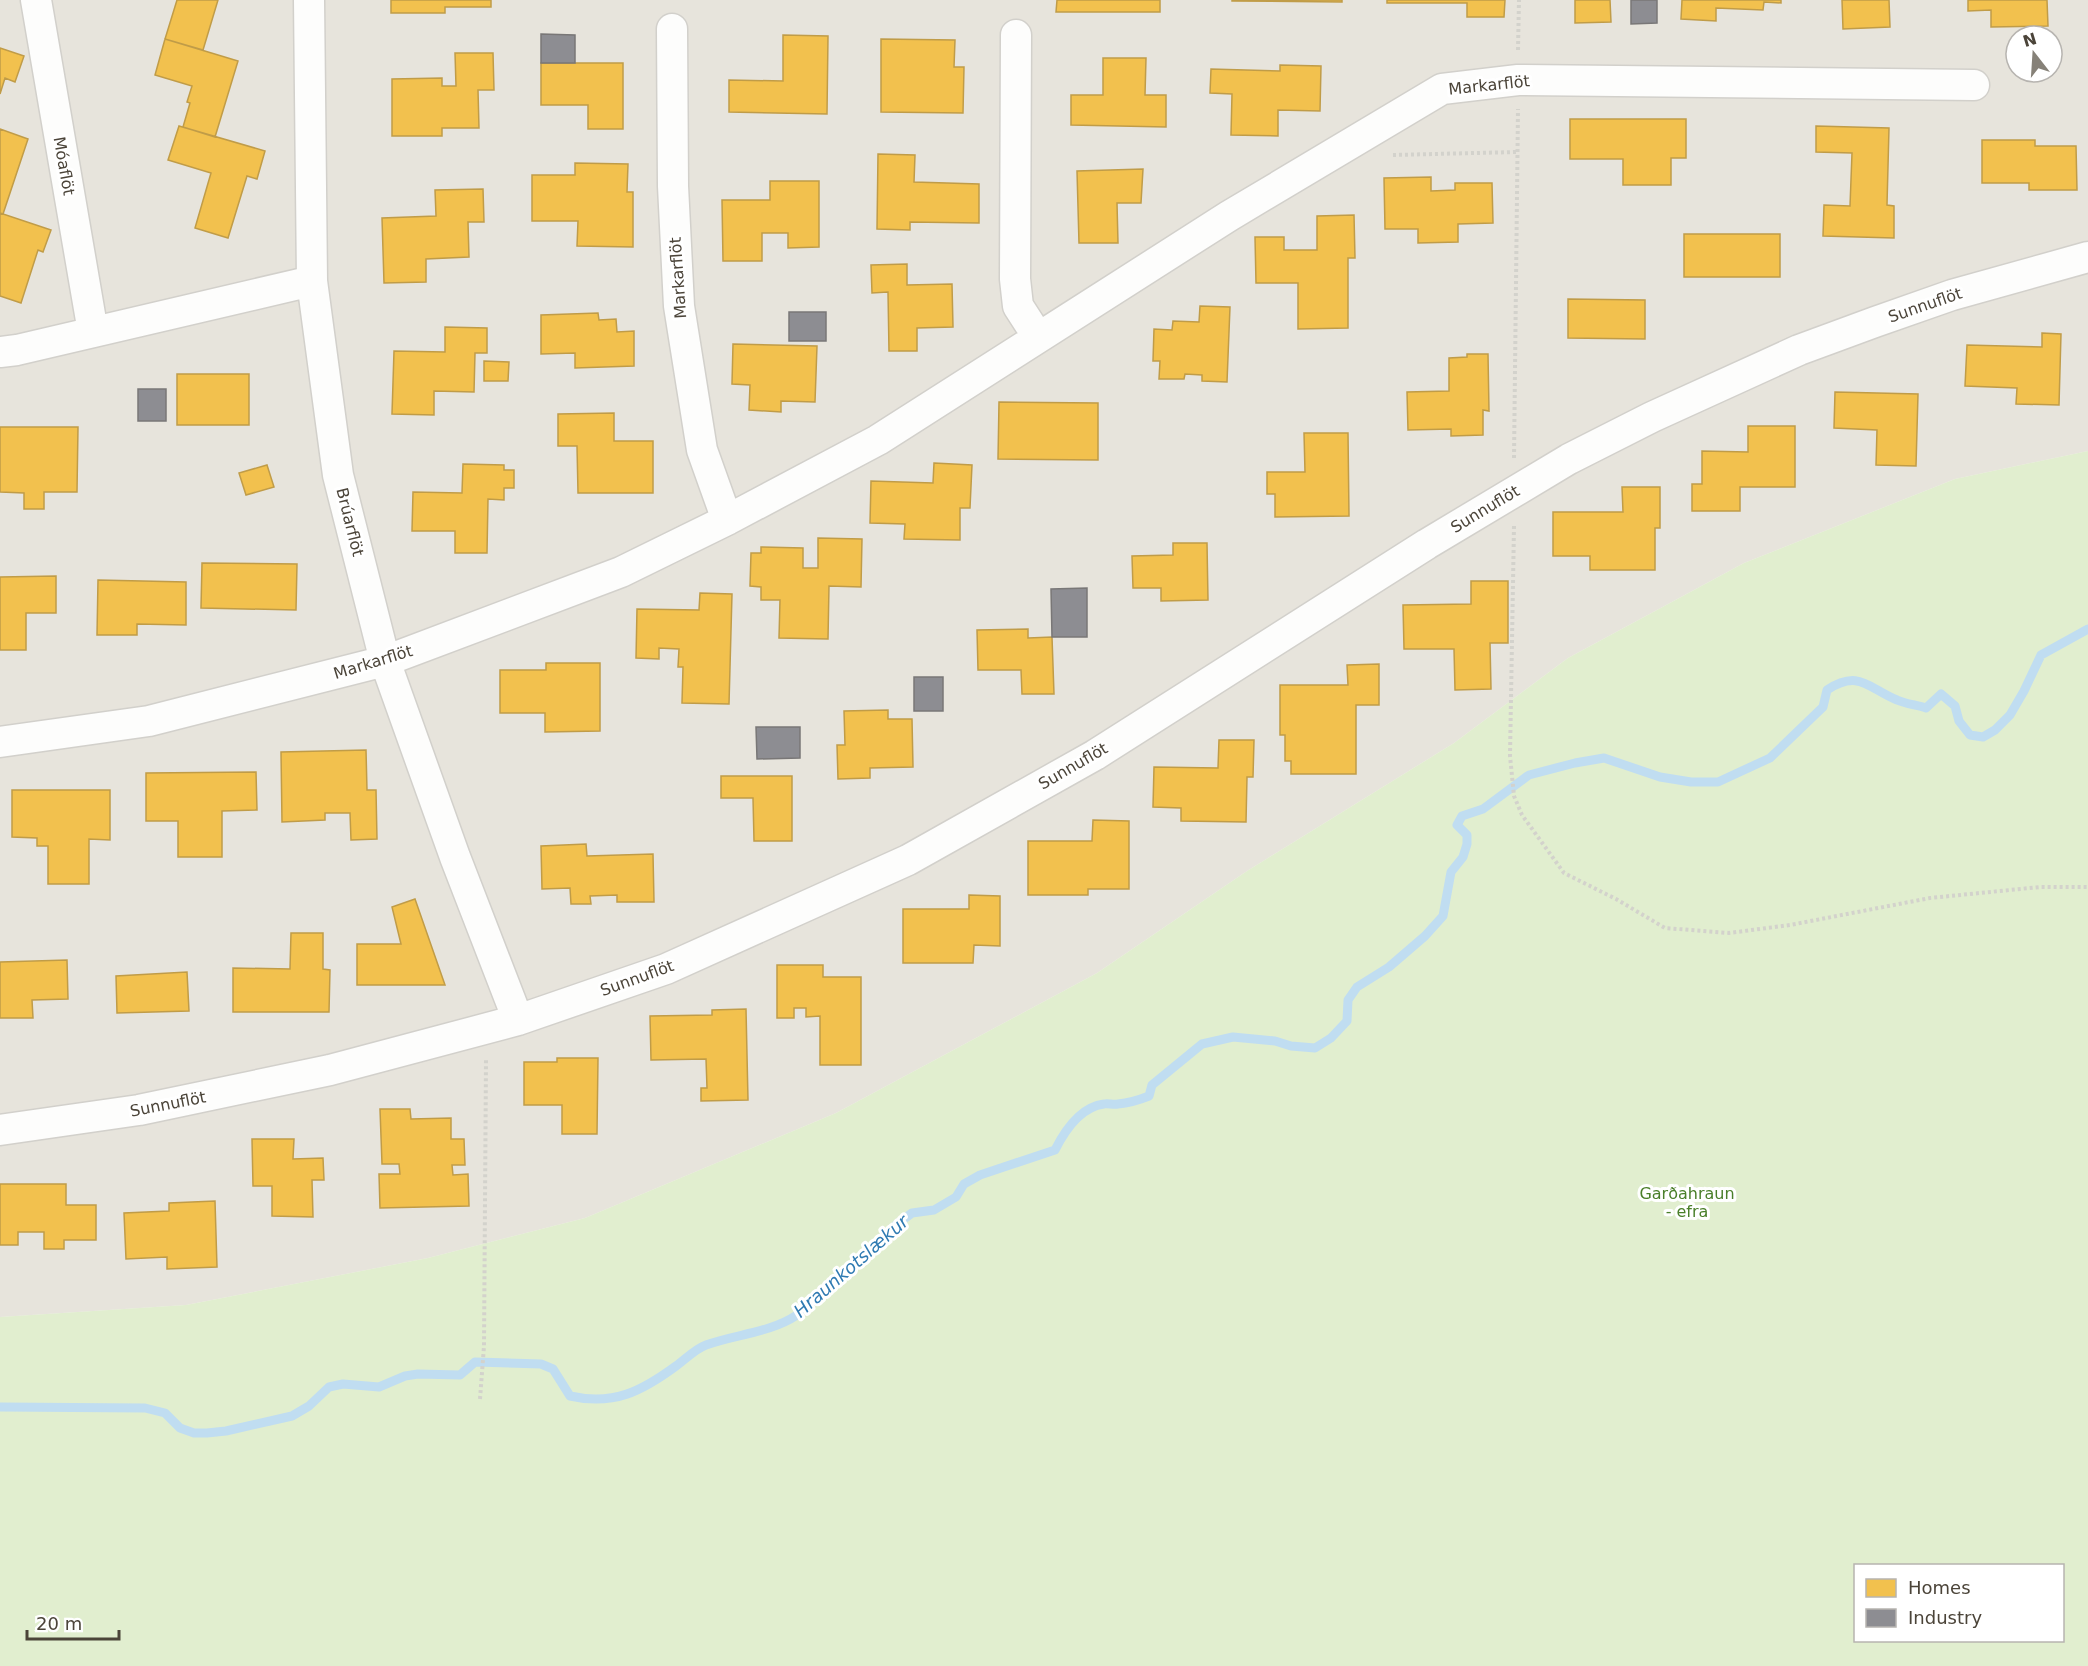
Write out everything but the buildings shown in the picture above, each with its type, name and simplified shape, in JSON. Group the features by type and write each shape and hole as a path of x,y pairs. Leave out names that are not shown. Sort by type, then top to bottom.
{"street":[{"name":"Móaflöt","path":"36,0 93,332"},
{"name":"Brúarflöt","path":"309,0 312,281 339,475 385,661 454,857 518,1020"},
{"name":"Markarflöt","path":"672,29 674,206 679,306 702,450 727,520"},
{"path":"1016,35 1015,279 1018,306 1038,337"},
{"name":"Markarflöt","path":"0,742 149,721 385,661 621,572 727,520 878,440 1229,216 1442,89 1518,80 1974,85"},
{"name":"Sunnuflöt","path":"0,1130 162,1106 330,1071 518,1020 666,969 908,860 1095,754 1427,543 1569,459 1652,417 1799,350 1952,295 2088,257"},
{"path":"0,352 17,350 312,281"}],"path":[{"path":"1519,0 1510,756 1514,796 1522,815 1564,873 1616,899 1665,928 1729,933 1790,925 1930,898 2040,887 2088,887"},
{"path":"1388,155 1517,152"},
{"path":"480,1030 486,1058 484,1346 480,1399"}],"shaded area":[{"path":"0,0 2088,0 2088,451 1955,479 1744,563 1568,658 1454,743 1247,871 1097,973 836,1113 585,1218 428,1258 186,1305 0,1317"}],"green space":[{"name":"Garðahraun - efra","path":"2088,451 2088,1666 0,1666 0,1317 186,1305 428,1258 585,1218 836,1113 1097,973 1247,871 1454,743 1568,658 1744,563 1955,479"}],"waterway":[{"name":"Hraunkotslækur","path":"0,1407 145,1408 165,1413 180,1428 194,1433 207,1433 292,1416 309,1406 329,1387 343,1384 379,1387 405,1376 418,1374 460,1375 475,1362 541,1364 553,1369 570,1396 600,1399 627,1394 651,1383 702,1347 776,1326 797,1315 912,1213 934,1210 956,1197 964,1184 980,1175 1055,1150 1074,1121 1095,1106 1126,1103 1149,1096 1152,1085 1202,1044 1233,1037 1315,1048 1331,1038 1347,1021 1348,1000 1357,987 1389,967 1425,936 1443,916 1451,872 1463,857 1467,844 1467,835 1457,825 1462,816 1483,809 1529,775 1604,758 1660,777 1691,782 1718,782 1770,758 1823,707 1827,690 1847,681 1863,683 1904,703 1926,708 1941,694 1955,706 1959,721 1970,735 1983,737 1995,730 2010,715 2041,655 2088,629"}]}
